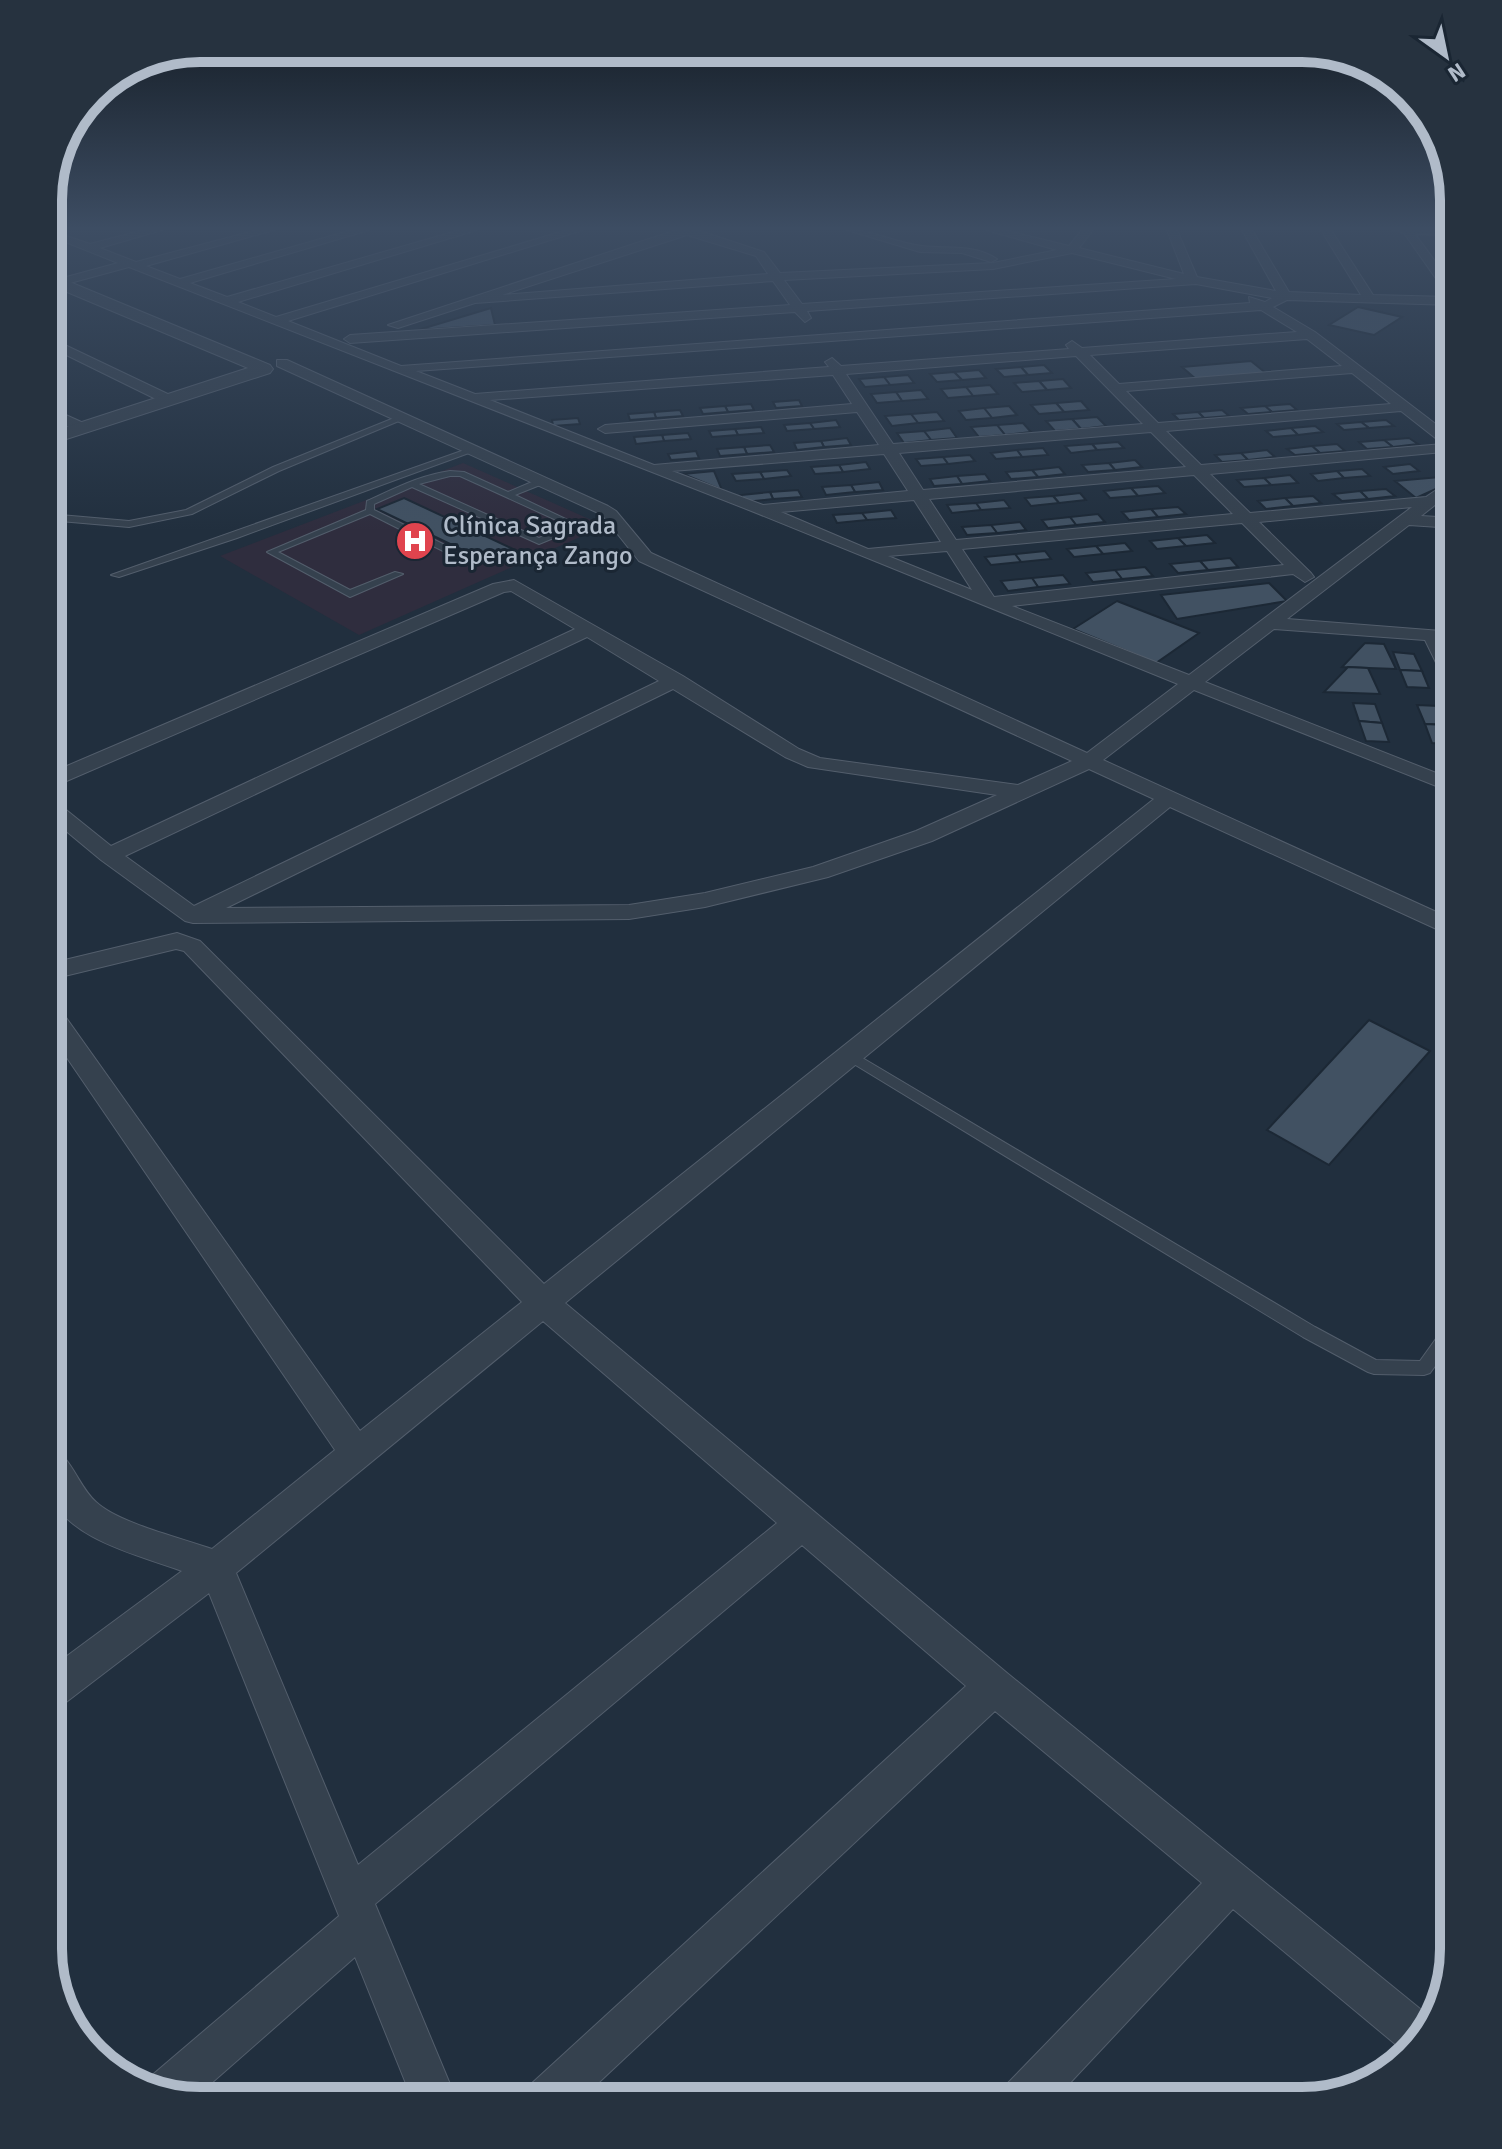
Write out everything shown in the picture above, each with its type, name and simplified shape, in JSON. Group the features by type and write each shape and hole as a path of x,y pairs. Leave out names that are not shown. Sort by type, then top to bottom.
{"street":[{"path":"189,330 281,363 542,481 610,514 645,557 1440,923"},
{"path":"307,330 343,341 861,407"},
{"path":"309,353 378,330"},
{"path":"577,330 613,454"},
{"path":"589,374 727,330"},
{"path":"813,330 989,603"},
{"path":"471,398 589,374 819,339 937,330"},
{"path":"1057,330 1295,569 1317,587"},
{"path":"1303,330 1440,435"},
{"path":"400,369 589,374 838,372 1310,335"},
{"path":"343,341 471,398 760,509 1440,781"},
{"path":"62,348 169,400"},
{"path":"62,435 281,363"},
{"path":"1115,388 1354,369"},
{"path":"649,468 1404,407"},
{"path":"62,418 83,428"},
{"path":"760,509 1440,447"},
{"path":"62,816 193,916 629,912 705,900 820,872 924,836 1089,761 1440,493"},
{"path":"864,553 1429,501"},
{"path":"1405,520 1440,522"},
{"path":"989,603 1295,569"},
{"path":"62,776 499,588 520,586 792,753 815,763 1021,792"},
{"path":"1271,623 1440,622"},
{"path":"1271,623 1440,637"},
{"path":"109,855 588,630"},
{"path":"1433,637 1440,652"},
{"path":"193,916 676,680"},
{"path":"62,1682 216,1567 1168,798"},
{"path":"62,969 177,941 192,946 542,1302 994,1686 1413,2031"},
{"path":"62,1031 356,1453"},
{"path":"62,1482 82,1512 100,1525 216,1567 429,2087"},
{"path":"175,2084 357,1910 804,1522"},
{"path":"561,2087 994,1686"},
{"path":"1035,2087 1232,1881"}],"lane":[{"path":"62,518 129,524 189,512 235,492 276,469 402,418"},
{"path":"116,575 473,450"},
{"path":"370,511 370,503 414,485 454,473 568,520 569,527 539,541 414,485"},
{"path":"509,495 542,481"},
{"path":"398,574 350,594 271,552 370,511 452,552"},
{"path":"849,1055 1309,1332 1374,1367 1424,1368 1440,1346"}],"shaded area":[{"name":"Clínica Sagrada Esperança Zango","path":"463,463 605,526 359,635 220,556"}],"building":[{"path":"1353,330 1381,330 1374,335"},
{"path":"1251,361 1267,374 1197,380 1182,367"},
{"path":"1044,365 1052,373 1028,375 1021,367"},
{"path":"1021,367 1028,375 1004,377 996,369"},
{"path":"979,370 986,378 962,380 954,372"},
{"path":"954,372 962,380 937,382 930,374"},
{"path":"908,375 914,383 890,385 884,377"},
{"path":"884,377 890,385 865,387 859,379"},
{"path":"1063,379 1071,388 1047,390 1039,381"},
{"path":"1039,381 1047,390 1022,392 1014,383"},
{"path":"990,385 998,394 973,396 966,387"},
{"path":"966,387 973,396 948,398 941,389"},
{"path":"921,390 928,399 902,401 896,392"},
{"path":"896,392 902,401 877,403 871,394"},
{"path":"799,400 802,406 776,408 773,402"},
{"path":"1081,401 1089,410 1064,412 1056,403"},
{"path":"1056,403 1064,412 1039,414 1031,405"},
{"path":"751,404 754,410 728,412 725,406"},
{"path":"1290,404 1297,410 1272,412 1265,406"},
{"path":"725,406 728,412 703,414 700,408"},
{"path":"1009,406 1017,415 992,418 984,408"},
{"path":"1265,406 1272,412 1248,414 1241,408"},
{"path":"984,408 992,418 966,420 959,411"},
{"path":"680,410 683,416 656,418 654,412"},
{"path":"1222,410 1229,416 1204,418 1198,412"},
{"path":"654,412 656,418 630,420 628,414"},
{"path":"937,412 944,421 918,423 911,414"},
{"path":"1198,412 1204,418 1179,420 1173,414"},
{"path":"911,414 918,423 892,426 885,416"},
{"path":"1097,417 1106,426 1081,429 1072,419"},
{"path":"578,418 580,424 553,426 552,420"},
{"path":"1072,419 1081,429 1055,431 1046,421"},
{"path":"836,420 840,427 814,429 810,423"},
{"path":"1386,420 1394,426 1369,428 1361,422"},
{"path":"1361,422 1369,428 1344,430 1337,424"},
{"path":"810,423 814,429 787,431 784,425"},
{"path":"1023,423 1031,432 1005,435 997,425"},
{"path":"997,425 1005,435 979,437 971,427"},
{"path":"1315,426 1323,432 1298,435 1291,428"},
{"path":"761,427 764,433 738,435 735,429"},
{"path":"950,428 957,438 931,440 924,431"},
{"path":"1291,428 1298,435 1273,437 1266,431"},
{"path":"735,429 738,435 712,437 709,431"},
{"path":"924,431 931,440 904,443 897,433"},
{"path":"688,433 691,439 664,441 662,435"},
{"path":"662,435 664,441 636,444 634,437"},
{"path":"847,438 851,445 824,447 821,441"},
{"path":"1409,438 1418,444 1393,447 1384,440"},
{"path":"1384,440 1393,447 1367,449 1359,442"},
{"path":"821,441 824,447 797,450 794,443"},
{"path":"1118,442 1124,448 1097,450 1092,444"},
{"path":"1092,444 1097,450 1071,453 1065,446"},
{"path":"1337,444 1345,451 1320,453 1312,446"},
{"path":"770,445 774,452 747,454 744,447"},
{"path":"1312,446 1320,453 1295,455 1287,449"},
{"path":"744,447 747,454 720,456 717,449"},
{"path":"1043,448 1048,455 1022,457 1017,450"},
{"path":"1017,450 1022,457 996,459 991,453"},
{"path":"1267,450 1275,457 1248,460 1241,453"},
{"path":"696,451 699,458 671,460 668,454"},
{"path":"1241,453 1248,460 1222,462 1215,455"},
{"path":"970,455 975,461 948,464 943,457"},
{"path":"943,457 948,464 921,466 916,459"},
{"path":"1135,460 1142,467 1115,470 1109,463"},
{"path":"866,462 870,469 843,472 839,465"},
{"path":"1109,463 1115,470 1088,472 1082,465"},
{"path":"1410,464 1419,471 1393,474 1384,467"},
{"path":"839,465 843,472 815,474 811,467"},
{"path":"1059,467 1065,474 1038,477 1032,470"},
{"path":"1362,469 1370,476 1344,478 1337,471"},
{"path":"787,470 791,476 764,479 760,472"},
{"path":"1032,470 1038,477 1011,479 1006,472"},
{"path":"714,471 722,490 683,474"},
{"path":"1337,471 1344,478 1318,481 1311,474"},
{"path":"760,472 764,479 736,481 732,474"},
{"path":"985,474 990,481 962,484 957,476"},
{"path":"1290,475 1298,483 1271,485 1264,478"},
{"path":"957,476 962,484 934,486 930,479"},
{"path":"1440,477 1440,487 1416,498 1395,481"},
{"path":"1264,478 1271,485 1244,487 1237,480"},
{"path":"879,482 883,490 855,492 851,485"},
{"path":"851,485 855,492 826,495 822,487"},
{"path":"1158,486 1165,493 1138,496 1131,488"},
{"path":"1131,488 1138,496 1110,498 1104,491"},
{"path":"1386,489 1395,496 1368,499 1360,491"},
{"path":"798,490 802,497 773,499 770,492"},
{"path":"1360,491 1368,499 1342,501 1333,494"},
{"path":"770,492 773,499 745,502 741,495"},
{"path":"1080,493 1086,500 1059,503 1053,496"},
{"path":"1053,496 1059,503 1031,506 1025,498"},
{"path":"1313,496 1321,503 1293,506 1285,498"},
{"path":"404,498 513,549 479,564 460,555 467,552 377,509"},
{"path":"1285,498 1293,506 1266,509 1258,501"},
{"path":"1004,500 1010,508 981,510 976,503"},
{"path":"976,503 981,510 952,513 947,505"},
{"path":"1178,507 1186,514 1158,517 1151,509"},
{"path":"1151,509 1158,517 1129,520 1122,512"},
{"path":"891,510 896,518 867,520 862,513"},
{"path":"862,513 867,520 837,523 833,515"},
{"path":"1098,514 1105,522 1076,525 1070,517"},
{"path":"1070,517 1076,525 1048,528 1042,520"},
{"path":"1020,522 1026,530 997,533 991,525"},
{"path":"991,525 997,533 967,535 962,527"},
{"path":"1207,535 1215,543 1186,546 1178,538"},
{"path":"1178,538 1186,546 1157,549 1150,541"},
{"path":"1125,543 1132,551 1103,554 1096,546"},
{"path":"1096,546 1103,554 1074,557 1067,549"},
{"path":"1045,551 1051,559 1021,562 1015,554"},
{"path":"1015,554 1021,562 991,565 985,557"},
{"path":"1230,558 1238,567 1208,570 1200,561"},
{"path":"1200,561 1208,570 1178,573 1170,564"},
{"path":"1145,567 1153,576 1122,579 1115,570"},
{"path":"1115,570 1122,579 1093,582 1086,573"},
{"path":"1063,575 1070,584 1038,587 1032,578"},
{"path":"1032,578 1038,587 1008,591 1001,581"},
{"path":"1269,583 1287,601 1177,619 1161,595"},
{"path":"1117,601 1199,633 1156,663 1073,629"},
{"path":"1365,643 1384,644 1396,669 1342,667"},
{"path":"1393,652 1414,654 1422,671 1400,670"},
{"path":"1348,667 1368,668 1380,694 1324,692"},
{"path":"1400,670 1422,671 1429,688 1407,687"},
{"path":"1353,703 1375,704 1382,723 1359,721"},
{"path":"1417,705 1439,706 1440,725 1425,724"},
{"path":"1359,721 1382,723 1389,742 1366,741"},
{"path":"1425,724 1440,725 1440,743 1432,743"},
{"path":"1369,1020 1430,1051 1329,1165 1267,1130"}],"place":[{"name":"Clínica Sagrada Esperança Zango","path":"415,541"}]}
